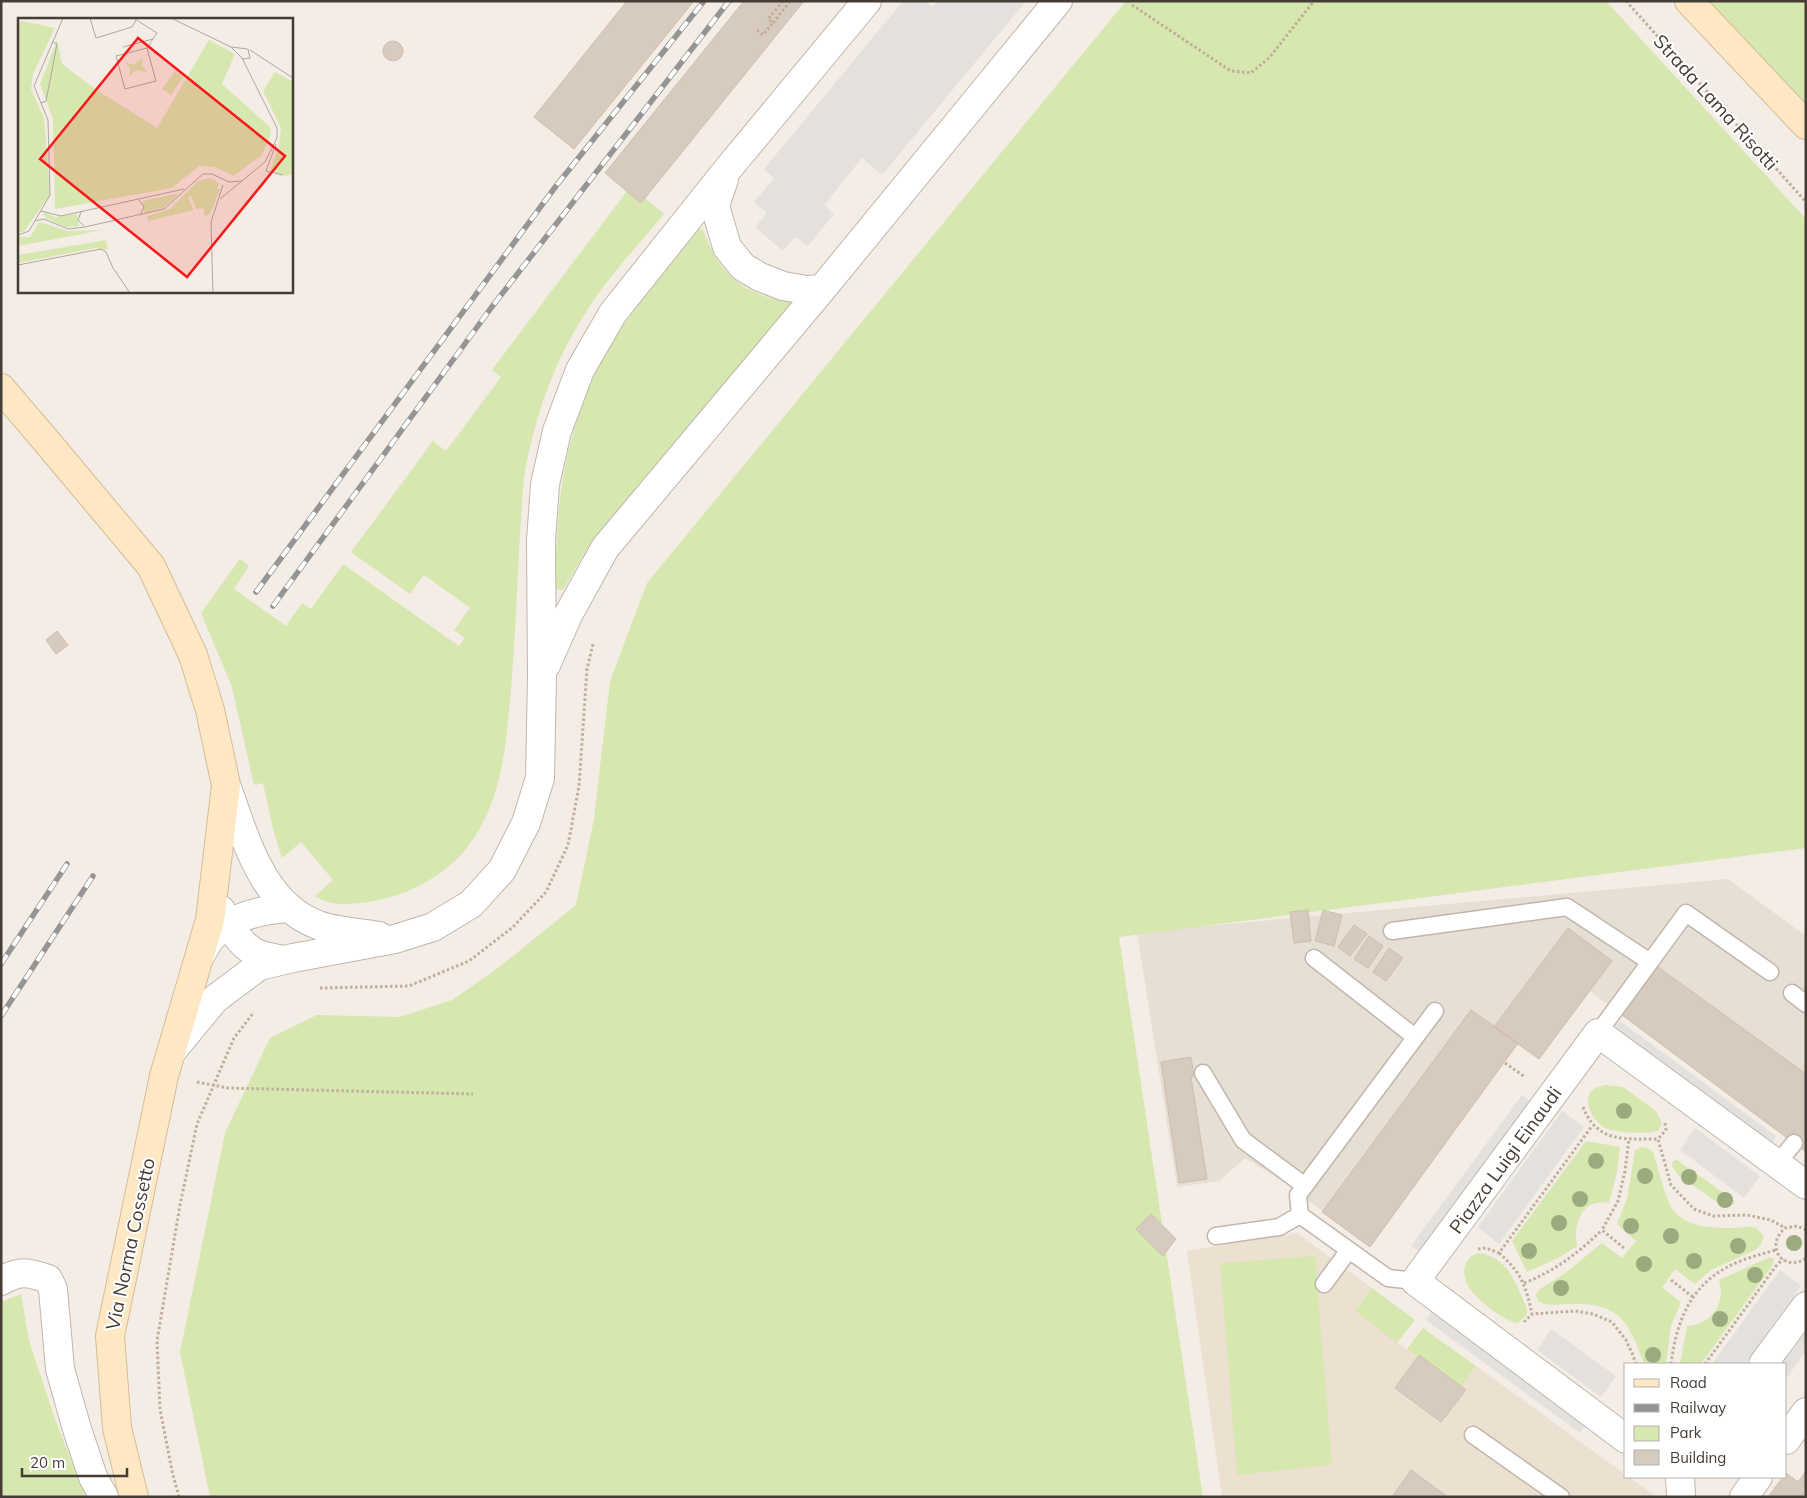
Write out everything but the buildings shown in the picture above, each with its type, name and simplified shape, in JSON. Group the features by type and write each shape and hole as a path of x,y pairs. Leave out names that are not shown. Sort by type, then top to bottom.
{"street":[{"path":"168,1063 216,999 259,966 395,938 433,927 471,904 502,870 526,823 540,778 542,676 541,541 545,484 557,431 580,370 612,314 727,170 867,1"},
{"path":"542,676 568,615 605,548 822,289 1058,1"},
{"path":"1690,1 1804,117"},
{"path":"727,170 715,206 727,247 743,267 760,277 783,286 806,290 822,289"},
{"name":"Via Norma Cossetto","path":"1,388 151,566 193,655 210,710 226,785 210,920 168,1063 110,1336 117,1428 134,1497"},
{"path":"226,785 264,879 287,908 318,925 395,938"},
{"path":"213,895 229,925 244,945 258,953 284,960"},
{"path":"200,956 213,936 239,918 263,910 287,908"},
{"path":"1598,1033 1786,1154 1806,1184"},
{"name":"Piazza Luigi Einaudi","path":"1415,1281 1598,1033"},
{"path":"1,1281 22,1272 32,1273 48,1279 53,1289 60,1369 90,1469 104,1497"},
{"path":"1415,1281 1624,1438"},
{"path":"1764,1363 1806,1306"},
{"path":"1787,1439 1806,1412"},
{"path":"1744,1497 1757,1478"}],"lane":[{"path":"1392,932 1567,907 1650,962"},
{"path":"1598,1033 1686,913 1770,972"},
{"path":"1314,958 1415,1037"},
{"path":"1792,993 1806,1004"},
{"path":"1415,1281 1388,1278 1300,1215 1298,1195 1435,1011"},
{"path":"1203,1073 1243,1140 1305,1186"},
{"path":"1216,1236 1279,1227 1300,1215"},
{"path":"1324,1284 1349,1250"},
{"path":"1473,1435 1560,1497"}],"path":[{"path":"773,23 768,19 782,1"},
{"path":"757,30 763,35 790,1"},
{"path":"1132,5 1231,71 1251,73 1270,58 1314,1"},
{"name":"Strada Lama Risotti","path":"1626,1 1806,202"},
{"path":"168,1063 228,1088 473,1094"},
{"path":"1582,1102 1592,1126 1603,1134 1629,1139 1658,1139 1666,1130 1666,1118"},
{"path":"1499,1253 1592,1126"},
{"path":"1524,1283 1544,1276 1567,1261 1602,1230 1618,1201 1625,1171 1629,1139"},
{"path":"1658,1139 1671,1185 1694,1209 1713,1216 1747,1215 1771,1220 1784,1228"},
{"path":"1806,1230 1797,1226 1784,1228 1776,1237 1776,1250 1783,1259 1794,1263 1806,1258"},
{"path":"1602,1230 1624,1248"},
{"path":"1472,1249 1486,1248 1499,1253 1513,1266 1524,1283 1532,1314"},
{"path":"1671,1363 1679,1322 1693,1297 1717,1273 1742,1260 1776,1250"},
{"path":"1706,1363 1783,1259"},
{"path":"1671,1280 1693,1297"},
{"path":"1520,1326 1532,1314 1575,1311 1593,1314 1612,1322 1626,1340 1636,1363"}],"shaded area":[{"path":"903,1 925,1 932,7 938,1 1026,1 882,175 862,158 824,205 834,214 808,246 795,237 783,251 755,227 767,213 754,202 774,178 764,169"},
{"path":"1728,879 1806,936 1806,1152 1590,991 1539,1059 1518,1044 1370,1247 1284,1182 1245,1158 1219,1181 1177,1187 1137,932"},
{"path":"1620,1021 1776,1136 1770,1145 1614,1029"},
{"path":"1522,1095 1531,1102 1420,1252 1411,1246"},
{"path":"1562,1111 1584,1127 1499,1244 1478,1227"},
{"path":"1695,1128 1760,1176 1744,1198 1680,1150"},
{"path":"1297,1233 1372,1288 1355,1311 1417,1357 1395,1388 1441,1422 1466,1391 1461,1387 1476,1366 1624,1474 1624,1478 1630,1478 1656,1497 1222,1497 1187,1251"},
{"path":"1780,1270 1801,1286 1746,1363 1713,1363"},
{"path":"1432,1311 1586,1424 1580,1433 1426,1320"},
{"path":"1551,1329 1616,1376 1601,1397 1537,1350"},
{"path":"1806,1332 1806,1351 1787,1378 1787,1363 1783,1363"}],"green space":[{"path":"1126,1 1606,1 1806,219 1806,848 1119,937 1203,1497 210,1497 180,1352 225,1133 270,1038 317,1015 400,1017 452,1000 498,968 576,905 594,819 610,681 647,583"},
{"path":"1694,1 1806,1 1806,115"},
{"path":"627,191 641,202 645,198 664,214 612,276 582,319 559,361 535,428 524,477 513,662 506,736 502,767 488,812 473,839 454,862 417,887 377,901 336,904 325,901 315,896 333,880 301,842 282,858 273,829 263,783 254,785 232,687 201,613 240,559 249,566 234,589 286,626 302,603 311,609 343,564 459,646 465,638 454,630 470,608 424,575 410,594 351,552 433,441 446,451 501,377 492,370"},
{"path":"699,229 703,230 717,259 735,280 759,294 791,302 792,305 587,549 563,590 554,588 562,482 573,431 585,396 605,354 629,317"},
{"path":"1605,1085 1623,1087 1656,1111 1662,1123 1659,1130 1641,1133 1624,1132 1610,1130 1601,1125 1590,1110 1588,1098 1594,1089"},
{"path":"1586,1141 1620,1147 1617,1172 1609,1203 1600,1202 1592,1204 1581,1214 1576,1237 1577,1246 1560,1257 1527,1272 1512,1241"},
{"path":"1642,1147 1653,1152 1667,1198 1673,1210 1679,1216 1701,1226 1753,1227 1764,1237 1757,1249 1711,1270 1695,1284 1675,1269 1662,1288 1681,1302 1671,1326 1666,1363 1644,1363 1627,1325 1610,1310 1585,1304 1545,1304 1538,1301 1536,1294 1540,1289 1564,1274 1602,1243 1622,1258 1636,1241 1617,1224 1627,1199 1635,1150"},
{"path":"1677,1160 1734,1200 1734,1204 1724,1207 1678,1175 1672,1166 1673,1161"},
{"path":"1479,1253 1498,1260 1515,1282 1527,1309 1527,1315 1518,1323 1506,1319 1486,1305 1475,1295 1465,1280 1464,1268 1466,1263 1473,1255"},
{"path":"1315,1256 1332,1465 1237,1475 1220,1263"},
{"path":"1770,1257 1774,1259 1772,1266 1702,1363 1680,1363 1687,1326 1704,1322 1719,1304 1721,1289 1719,1280"},
{"path":"1372,1288 1415,1320 1397,1343 1355,1311"},
{"path":"21,1294 29,1341 56,1422 86,1497 1,1497 1,1302"},
{"path":"1423,1328 1476,1366 1461,1387 1419,1355 1417,1357 1407,1349"}],"railway":[{"path":"256,592 556,186 704,1"},
{"path":"273,606 491,308 729,1"},
{"path":"1,964 67,864"},
{"path":"1,1016 93,876"}]}
